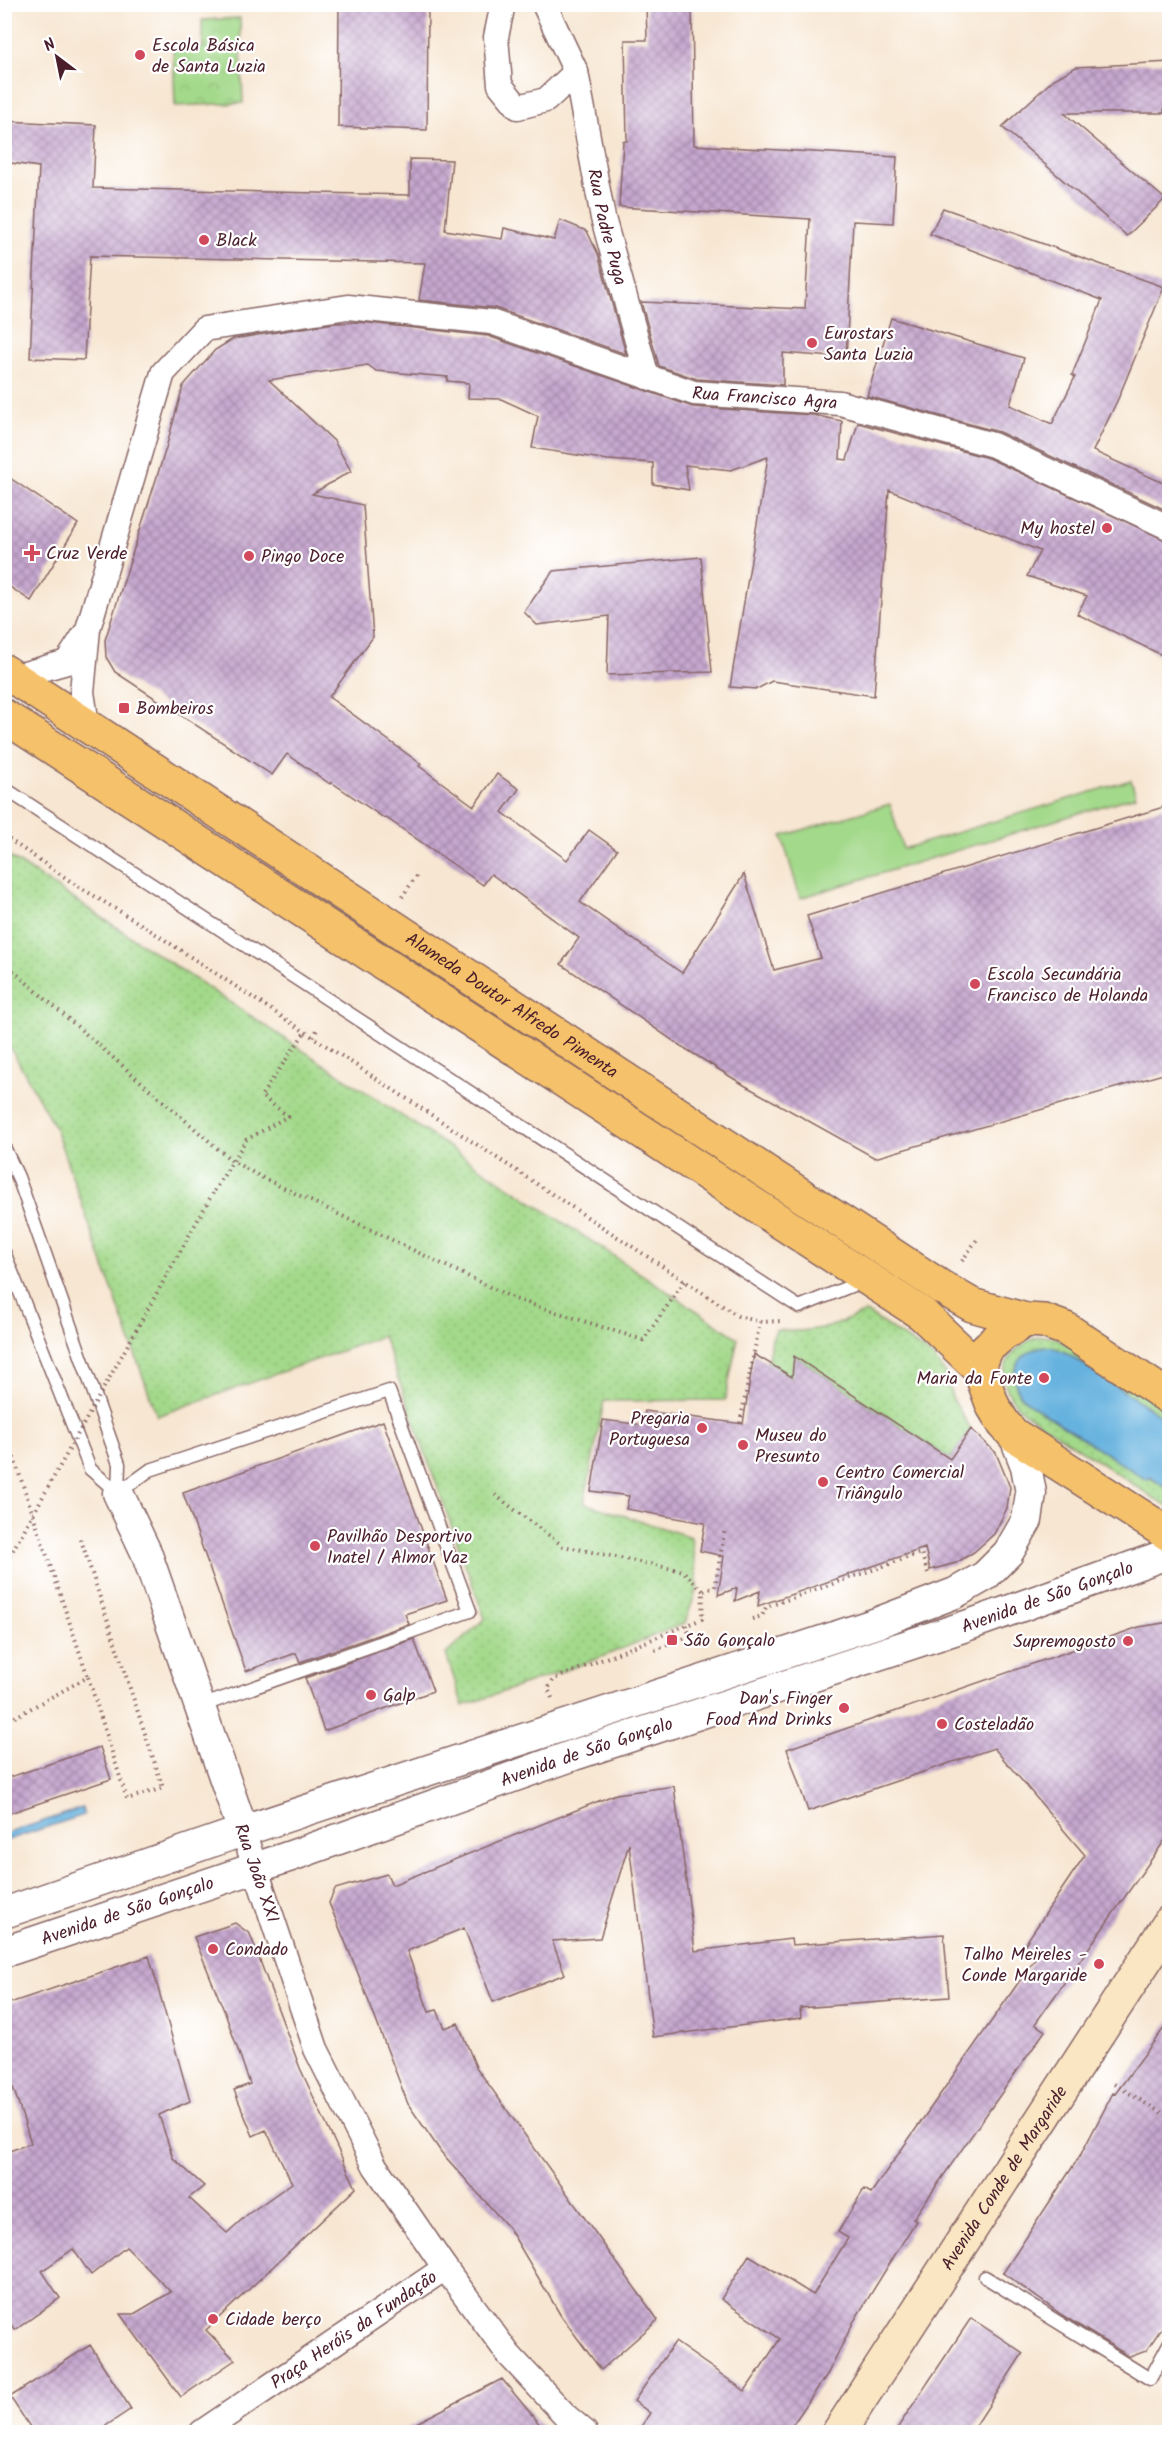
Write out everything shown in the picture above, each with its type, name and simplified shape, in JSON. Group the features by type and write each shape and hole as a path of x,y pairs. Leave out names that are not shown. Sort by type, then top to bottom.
{"main road":[{"name":"Alameda Doutor Alfredo Pimenta","path":"9,674 942,1287 972,1305 1026,1320 1044,1321 1066,1329 1170,1398"},
{"name":"Alameda Doutor Alfredo Pimenta","path":"4,716 922,1314 979,1368 993,1406 1014,1435 1170,1535"},
{"path":"979,1368 986,1349 1003,1334 1026,1320"},
{"name":"Avenida Conde de Margaride","path":"839,2433 1170,1922"}],"street":[{"path":"502,4 496,37 500,85 518,107 546,100 576,72"},
{"name":"Rua Padre Puga","path":"544,4 576,72 603,218 647,377"},
{"name":"Rua Francisco Agra","path":"88,629 163,373 204,329 348,306 491,322 694,393 840,403 993,446 1170,528"},
{"path":"9,674 67,662 88,629"},
{"path":"87,725 81,692 88,629"},
{"name":"Avenida de São Gonçalo","path":"4,1913 243,1831 874,1624 955,1593 985,1576 1008,1553 1028,1520 1031,1493 1026,1466 1014,1435"},
{"name":"Rua João XXI","path":"118,1493 146,1552 316,2049 375,2166 445,2268 509,2355 585,2433"},
{"name":"Avenida de São Gonçalo","path":"4,1952 255,1868 574,1755 966,1626 1170,1553"},
{"name":"Praça Heróis da Fundação","path":"202,2433 445,2268"}],"lane":[{"path":"4,788 799,1307 867,1279"},
{"path":"4,1147 18,1177 119,1464 118,1493"},
{"path":"4,1252 90,1469 118,1493"},
{"path":"118,1493 150,1470 389,1391 470,1611 199,1707"},
{"path":"985,2277 1150,2379 1170,2342"}],"path":[{"path":"4,836 738,1316 760,1322 790,1322"},
{"path":"399,901 417,875"},
{"path":"4,963 232,1161 515,1299 643,1340 685,1281"},
{"path":"313,1037 317,1030"},
{"path":"4,1566 232,1161 246,1140 288,1116 261,1096 305,1032"},
{"path":"956,1270 978,1238"},
{"path":"740,1424 760,1322"},
{"path":"4,1429 127,1799 163,1788 80,1537"},
{"path":"495,1495 563,1546 683,1571 703,1591 702,1619 554,1679 548,1689 553,1702"},
{"path":"703,1591 715,1587 725,1528"},
{"path":"752,1619 762,1616 766,1607 921,1553 929,1575 938,1573"},
{"path":"655,1650 690,1636 686,1625"},
{"path":"4,1722 88,1677"},
{"path":"1114,2084 1170,2118"}],"green space":[{"path":"240,18 243,103 175,106 173,49 203,48 202,20"},
{"path":"1131,780 1136,796 800,898 782,836 890,804 903,849"},
{"path":"4,853 738,1338 725,1400 604,1401 584,1503 691,1537 698,1586 685,1623 594,1660 463,1706 446,1654 485,1619 383,1336 157,1416 55,1128 5,1038"},
{"path":"866,1312 931,1355 946,1374 952,1398 971,1429 950,1459 795,1356 792,1377 766,1367 776,1330 801,1331 829,1327"},
{"path":"1041,1336 1055,1337 1169,1408 1169,1421 1063,1351 1015,1384 1020,1395 1028,1403 1147,1480 1149,1477 1169,1490 1169,1508 1023,1412 1013,1401 1007,1390 1005,1368 1017,1349"}],"water":[{"path":"1039,1347 1051,1347 1063,1351 1169,1421 1169,1490 1150,1477 1147,1480 1028,1403 1017,1387 1015,1371 1023,1357"},
{"path":"82,1808 84,1815 5,1841 5,1834"}],"building":[{"path":"339,4 428,4 427,130 338,127"},
{"path":"646,4 692,4 694,145 897,157 893,223 853,221 846,358 783,353 783,385 697,379 659,366 641,302 805,309 810,219 619,207 623,141 627,141 625,40 647,40"},
{"path":"1170,62 1170,87 1165,88 1164,113 1064,113 1165,199 1127,236 1002,127 1054,79 1076,67"},
{"path":"4,121 96,125 93,188 410,195 410,159 452,160 445,230 502,239 504,228 554,240 560,220 587,231 598,254 626,354 495,308 419,300 425,263 90,256 84,360 30,358 39,167 4,162"},
{"path":"943,208 1164,287 1118,399 1093,451 1170,486 1170,512 999,432 867,396 891,318 1024,358 1010,405 1052,424 1075,377 1072,375 1102,300 930,234"},
{"path":"359,322 488,336 693,407 813,415 842,421 840,459 847,460 858,423 988,458 1170,542 1170,659 1077,614 1087,596 1027,576 1040,551 889,490 874,696 772,681 757,689 730,687 768,457 731,470 685,465 689,490 653,484 653,463 608,460 532,448 538,416 501,399 468,398 469,383 447,381 448,377 376,371 368,365 269,380 334,441 351,471 312,494 363,505 373,637 329,697 474,806 497,774 519,789 502,812 567,860 589,830 617,850 580,902 682,973 744,874 774,970 821,958 807,916 1170,805 1170,1072 875,1158 744,1085 681,1046 561,964 579,938 491,874 483,885 385,817 331,782 330,784 287,754 272,775 115,672 106,657 105,640 166,448 183,386 215,350 233,339 335,323"},
{"name":"Cruz Verde","path":"4,474 78,524 31,601 4,583"},
{"path":"701,557 712,672 607,675 609,616 537,625 524,612 553,571"},
{"name":"Centro Comercial Triângulo","path":"754,1354 792,1377 794,1356 950,1459 971,1429 996,1453 1010,1487 1007,1508 994,1534 974,1552 956,1563 930,1570 925,1548 758,1606 760,1591 735,1601 737,1588 718,1595 724,1556 700,1551 705,1523 626,1509 629,1496 591,1491 603,1420 643,1425 645,1411 743,1424"},
{"name":"Pavilhão Desportivo Inatel / Almor Vaz","path":"383,1421 447,1600 405,1614 409,1624 300,1662 296,1653 246,1671 183,1493"},
{"path":"1170,1622 1170,1833 1035,2024 1045,2031 913,2219 916,2221 854,2321 828,2373 787,2433 637,2433 650,2413 634,2401 675,2342 745,2391 780,2339 721,2299 749,2255 813,2295 848,2238 838,2232 864,2189 871,2193 1037,1956 1023,1947 1085,1855 994,1748 808,1811 787,1749 1139,1627"},
{"path":"414,1639 433,1691 324,1731 305,1678"},
{"path":"100,1747 111,1779 4,1815 4,1779"},
{"path":"674,1786 695,1951 791,1939 792,1945 944,1934 949,1997 800,2008 801,2018 653,2037 629,1844 600,1938 552,1941 565,1974 493,2002 464,1928 407,1951 429,2012 437,2010 445,2028 458,2023 476,2067 658,2320 601,2370 561,2316 509,2228 441,2152 408,2104 329,1903 335,1889 387,1874 392,1885 616,1794"},
{"path":"235,1923 250,1934 300,2068 356,2188 206,2330 235,2360 181,2397 120,2314 134,2314 171,2292 126,2247 91,2275 73,2249 42,2271 60,2298 15,2330 4,2315 4,2153 31,2143 4,2059 4,2005 149,1956 190,2101 159,2115 173,2158 204,2186 189,2198 227,2233 248,2214 292,2183 266,2130 253,2136 234,2090 250,2084 225,2013 194,1937"},
{"path":"1170,2020 1170,2316 1146,2351 1130,2357 1062,2315 1003,2273 1081,2154 1113,2093 1115,2094"},
{"path":"971,2318 1023,2353 971,2433 894,2433"},
{"path":"90,2345 131,2409 95,2433 34,2433 10,2397"},
{"path":"502,2379 547,2433 397,2433"}],"place":[{"name":"Escola Básica de Santa Luzia","path":"140,55"},
{"name":"Black","path":"204,240"},
{"name":"Eurostars Santa Luzia","path":"812,343"},
{"name":"My hostel","path":"1107,528"},
{"name":"Cruz Verde","path":"32,553"},
{"name":"Pingo Doce","path":"249,556"},
{"name":"Bombeiros","path":"124,708"},
{"name":"Escola Secundária Francisco de Holanda","path":"975,984"},
{"name":"Maria da Fonte","path":"1044,1378"},
{"name":"Pregaria Portuguesa","path":"702,1428"},
{"name":"Museu do Presunto","path":"743,1445"},
{"name":"Centro Comercial Triângulo","path":"823,1482"},
{"name":"Pavilhão Desportivo Inatel / Almor Vaz","path":"315,1546"},
{"name":"São Gonçalo","path":"672,1640"},
{"name":"Supremogosto","path":"1128,1641"},
{"name":"Galp","path":"371,1695"},
{"name":"Dan's Finger Food And Drinks","path":"844,1708"},
{"name":"Costeladão","path":"942,1724"},
{"name":"Condado","path":"213,1949"},
{"name":"Talho Meireles - Conde Margaride","path":"1099,1964"},
{"name":"Cidade berço","path":"213,2319"}]}
